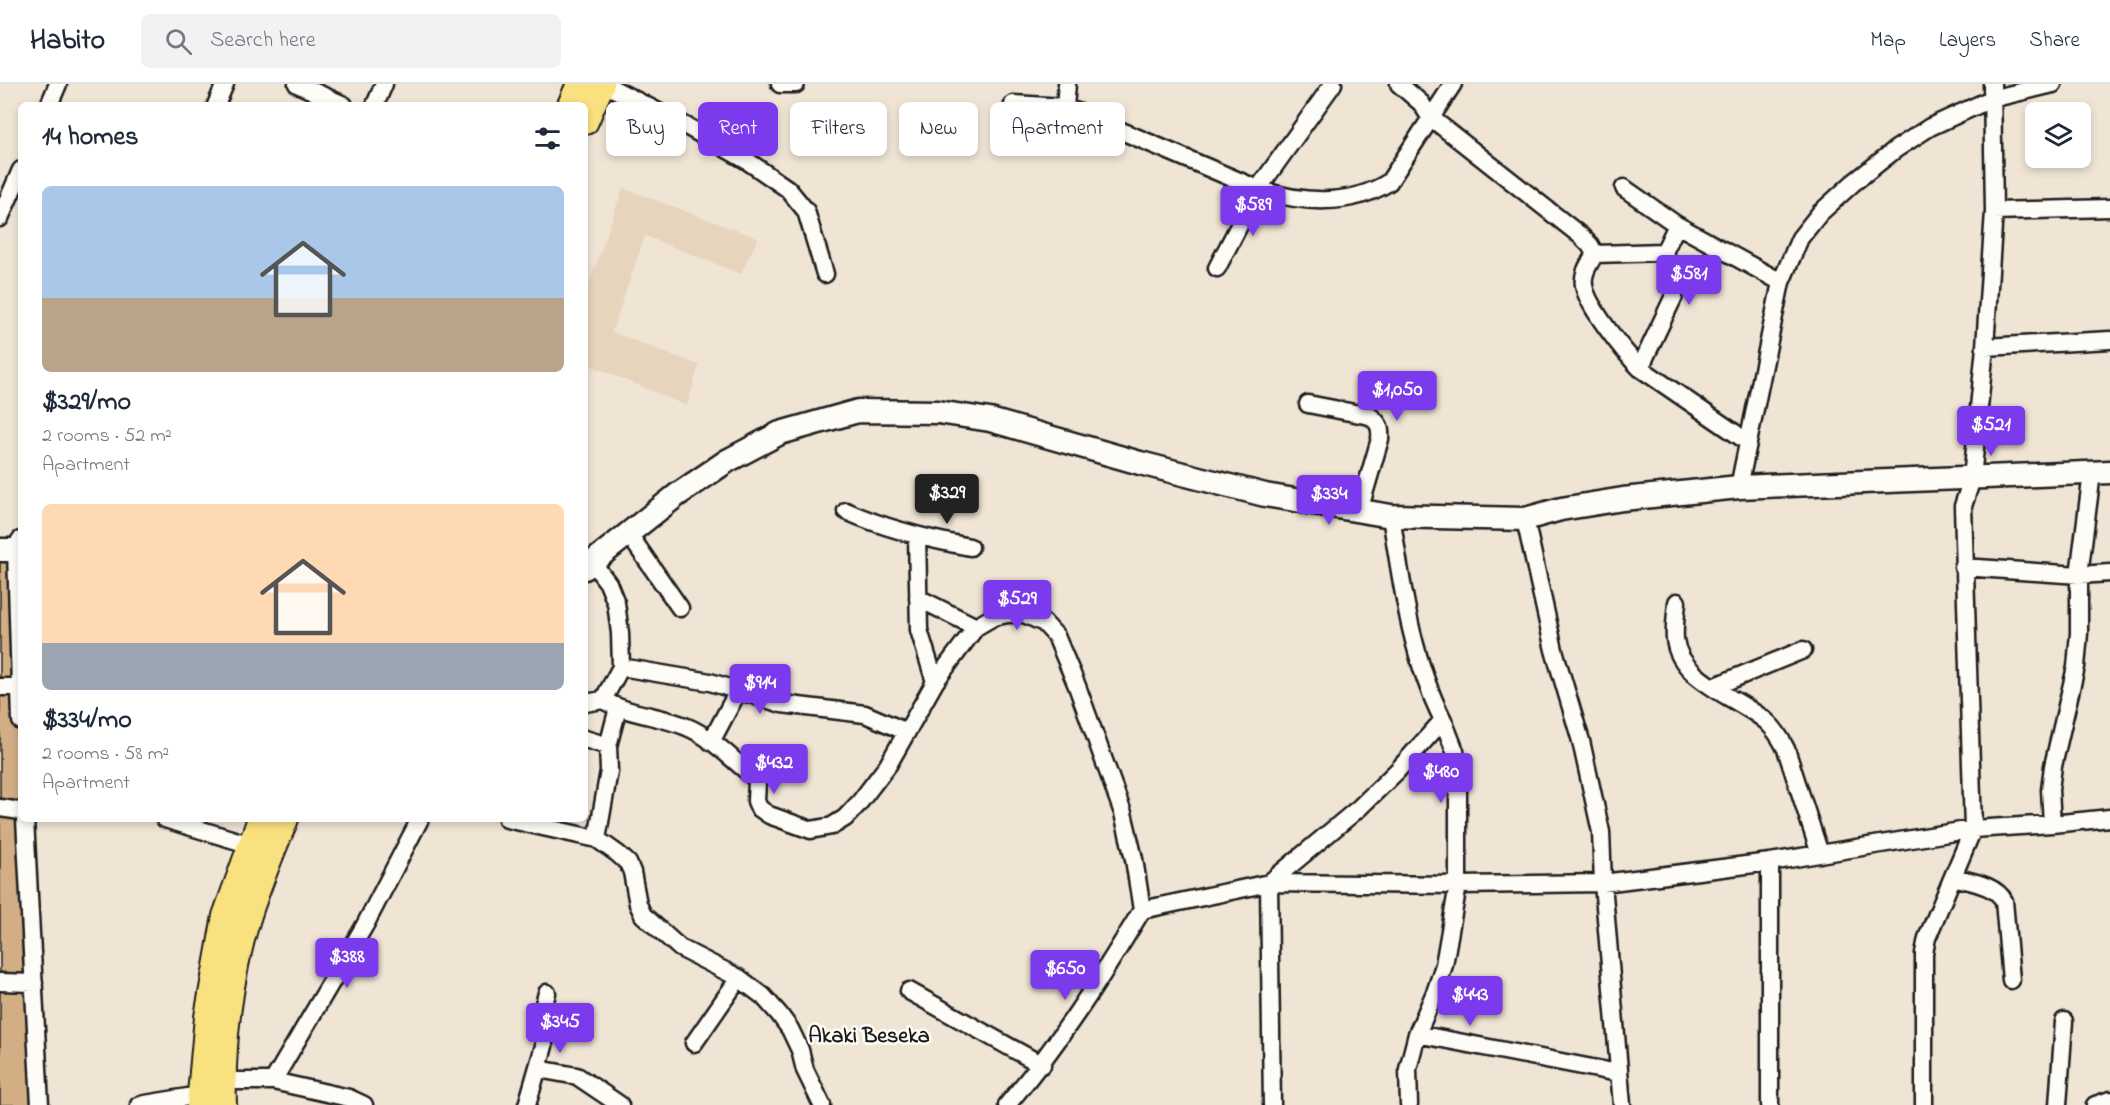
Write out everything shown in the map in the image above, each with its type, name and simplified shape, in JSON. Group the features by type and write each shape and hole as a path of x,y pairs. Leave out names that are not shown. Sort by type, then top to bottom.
{"main road":[{"path":"572,102 580,84"},
{"path":"588,114 602,84"},
{"path":"588,565 677,495 727,462 780,433 858,411 938,412 990,420 1140,463 1265,495 1391,516 1525,519 1561,509 1623,499 1739,487 2101,473"},
{"path":"200,1100 207,1017 226,916 260,822"},
{"path":"223,1093 227,1020 234,975 247,919 284,822"}],"street":[{"path":"50,102 58,84"},
{"path":"217,102 225,84"},
{"path":"297,84 337,102"},
{"path":"376,102 384,84"},
{"path":"602,84 688,127 746,160 788,189 806,211 825,274"},
{"path":"780,84 796,84"},
{"path":"1065,102 1067,84"},
{"path":"1217,268 1258,189 1334,84"},
{"path":"1399,84 1421,103 1431,117 1581,236 1590,245 1594,254"},
{"path":"1125,132 1279,196 1313,201 1360,196 1374,192 1389,182 1453,84"},
{"path":"1739,487 1781,282 1800,238 1820,213 1853,183 1896,149 1930,127 1991,92 2053,84"},
{"path":"1924,1105 1924,953 1927,938 1973,829 1963,567 1963,506 1972,479 1985,347 1994,211 1991,92"},
{"path":"0,218 10,201 18,178"},
{"path":"1624,188 1677,225 1781,282"},
{"path":"1994,211 2110,208"},
{"path":"1640,368 1674,296 1674,281 1664,252 1677,225"},
{"path":"1594,254 1664,252"},
{"path":"1594,254 1584,277 1583,284 1587,297 1626,354 1640,368 1748,442"},
{"path":"1985,347 2110,340"},
{"path":"1308,404 1370,416 1378,422 1381,429 1380,439 1359,511"},
{"path":"2052,824 2050,790 2053,766 2076,667 2079,633 2079,575 2101,473"},
{"path":"846,511 870,522 917,536 970,547"},
{"path":"1391,516 1411,629 1432,698 1455,751 1458,769 1458,885 1444,965 1417,1034 1408,1069 1409,1105"},
{"path":"1525,519 1554,650 1581,741 1603,852 1603,883 1622,1105"},
{"path":"628,533 680,608"},
{"path":"917,536 919,630 935,682"},
{"path":"15,547 18,631"},
{"path":"588,565 608,583 616,603 620,633 621,667 610,704 609,771 597,839"},
{"path":"1963,567 2079,575 2110,573"},
{"path":"918,598 976,627"},
{"path":"1677,602 1675,639 1685,665 1713,687 1767,722 1777,733 1786,749 1820,854"},
{"path":"588,703 610,704 687,727 711,742 754,777 757,782 756,801 759,808 769,815 811,830 832,826 845,818 888,765 935,682 976,627 993,617 1008,614 1024,614 1044,623 1056,636 1077,686 1123,813 1134,859 1142,910 1096,987 1041,1065 1007,1105"},
{"path":"1713,687 1803,650"},
{"path":"621,667 710,682 782,704 865,714 907,732"},
{"path":"0,687 18,687"},
{"path":"711,742 738,691"},
{"path":"1269,883 1359,808 1397,771 1443,720"},
{"path":"588,740 608,746"},
{"path":"0,808 18,811"},
{"path":"1142,910 1269,883 1458,885 1603,883 1770,862 1973,829 2110,818"},
{"path":"26,822 40,1105"},
{"path":"175,822 251,844"},
{"path":"273,1081 365,925 418,822"},
{"path":"522,822 597,839 628,863 643,915 680,948 740,978 763,996 779,1014 790,1029 800,1050 806,1070 822,1105"},
{"path":"1770,862 1770,1105"},
{"path":"1954,876 2001,894 2004,901 2011,980"},
{"path":"1269,883 1272,1105"},
{"path":"694,1043 740,978"},
{"path":"0,982 34,983"},
{"path":"909,991 1041,1065"},
{"path":"527,1105 544,1046 544,1037 539,1023 547,993"},
{"path":"2058,1105 2064,1021"},
{"path":"1417,1034 1618,1072"},
{"path":"538,1069 576,1076 620,1105"},
{"path":"223,1093 273,1081 349,1098 364,1105"},
{"path":"140,1105 200,1100"},
{"path":"2095,1105 2110,1100"}],"shaded area":[{"path":"623,188 758,238 741,274 645,236 612,332 699,365 687,406 588,364 588,287"}],"building":[{"path":"0,557 11,557 18,686 18,822 21,822 40,1105 0,1105"}],"district":[{"name":"Akaki Beseka","path":"869,1034"}]}
